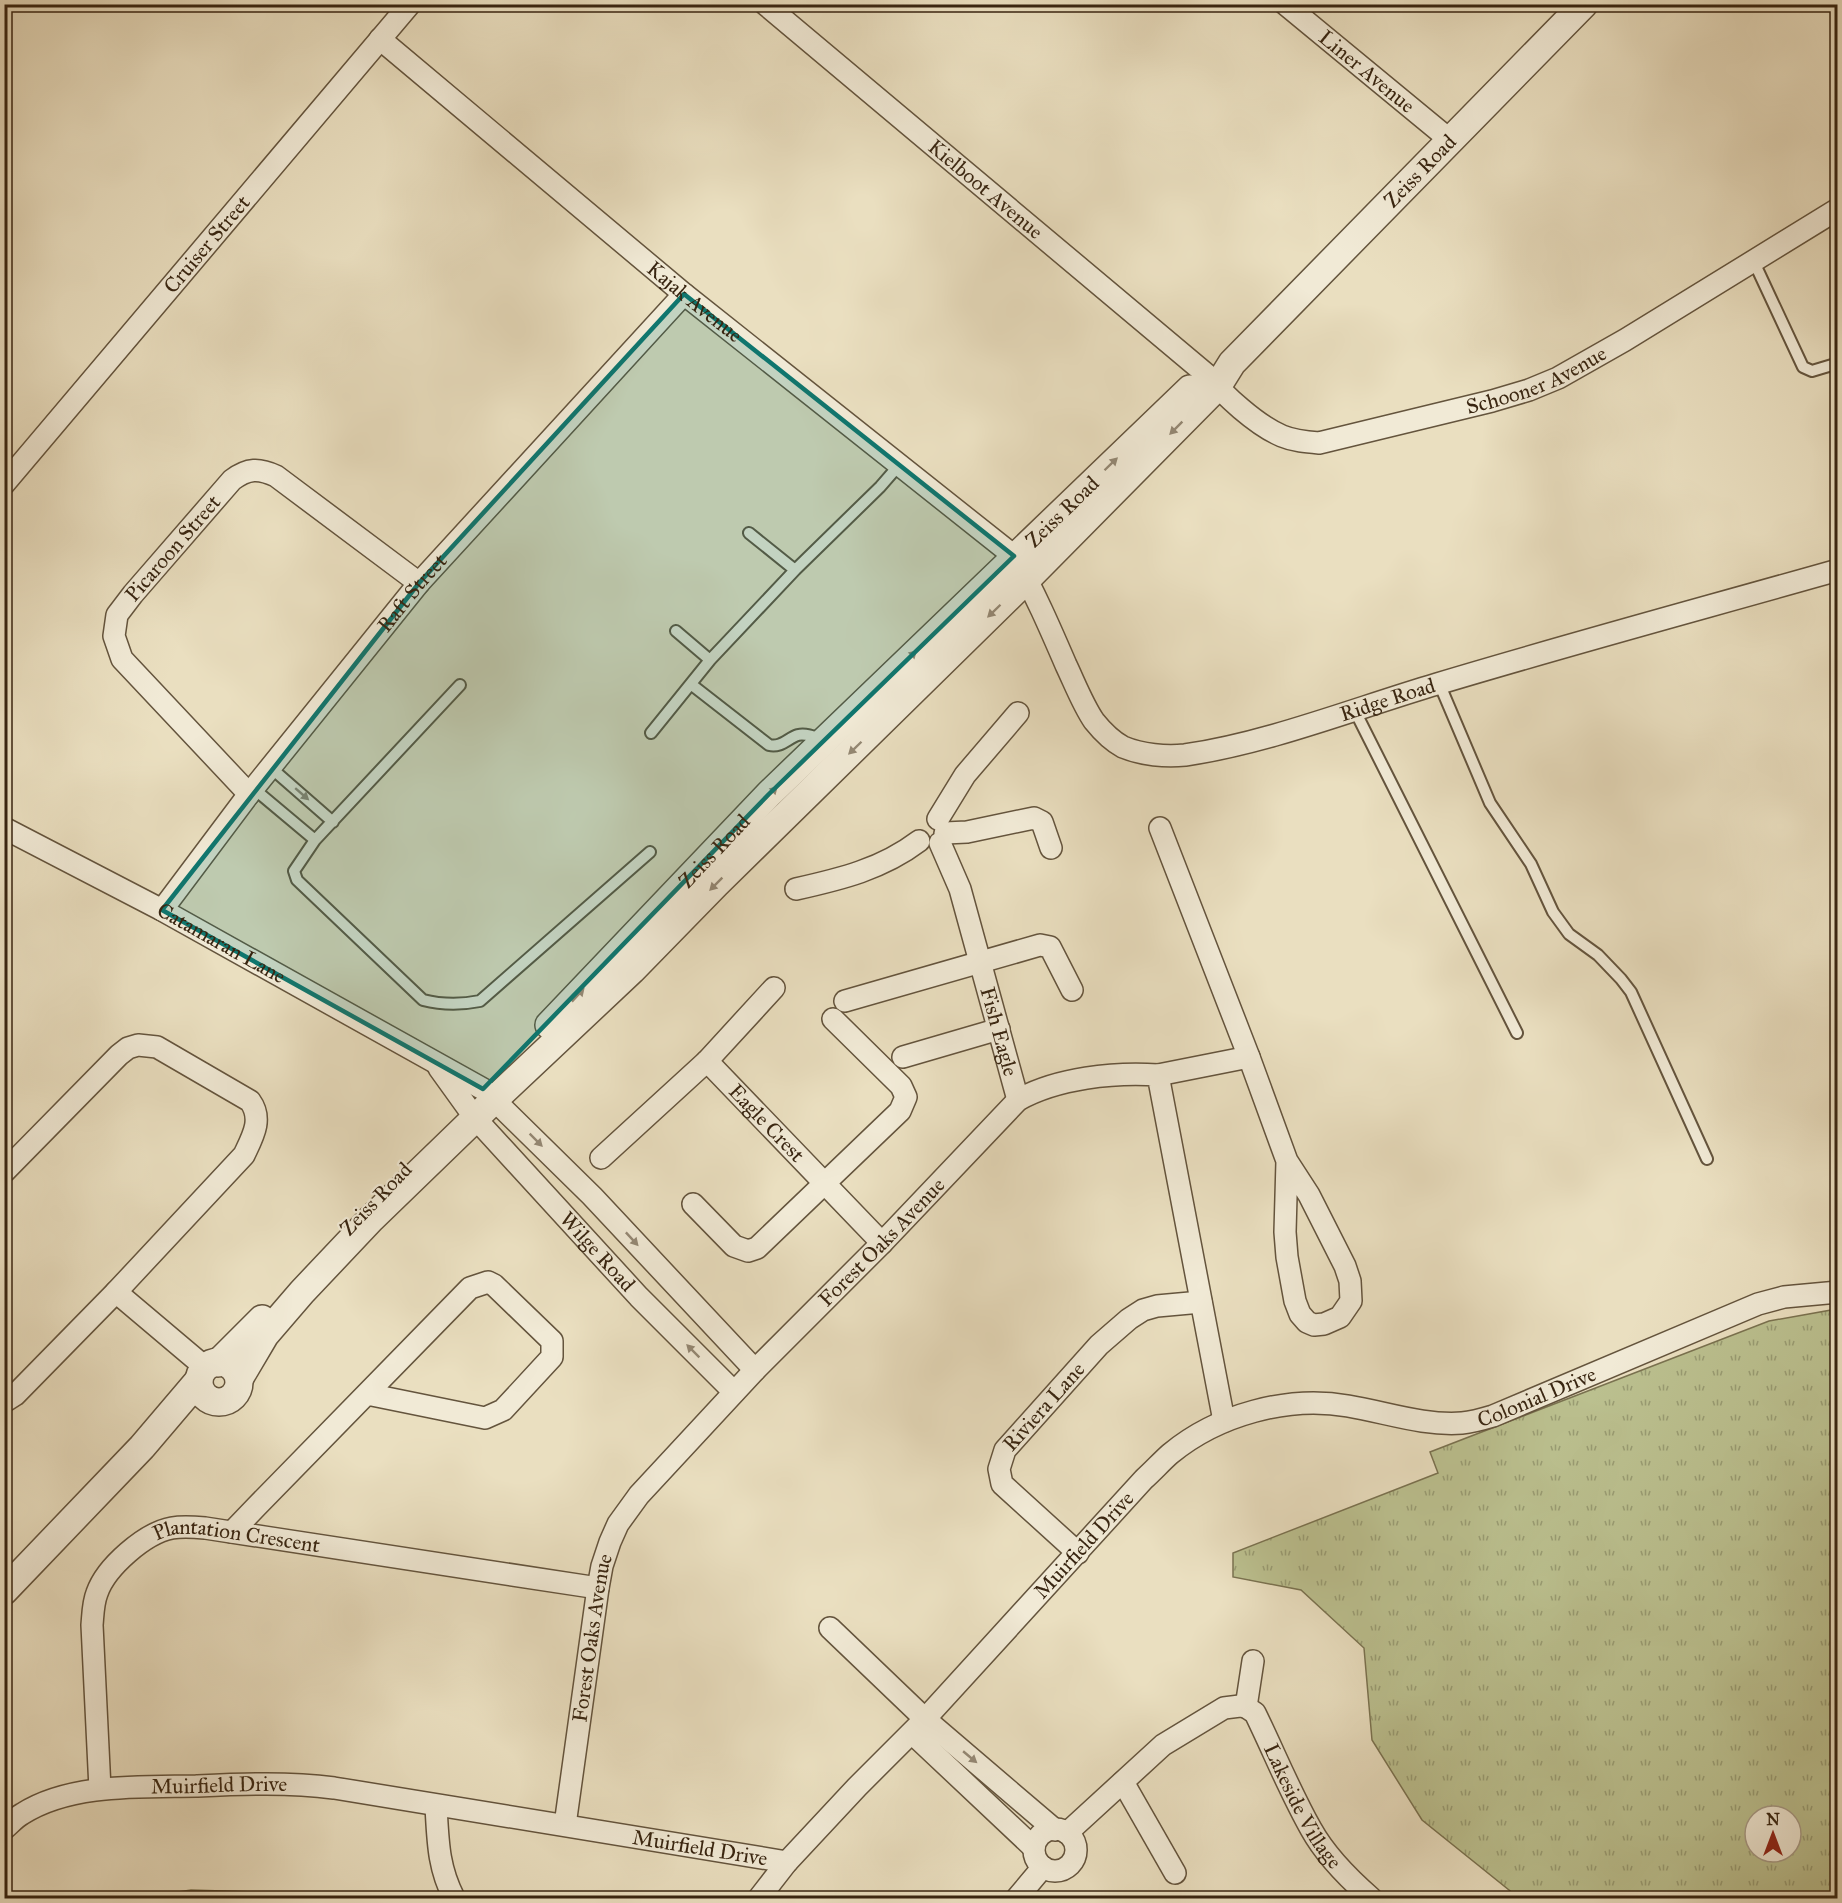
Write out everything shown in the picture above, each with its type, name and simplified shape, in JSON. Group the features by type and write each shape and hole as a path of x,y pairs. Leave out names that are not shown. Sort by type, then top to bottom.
{"street":[{"name":"Cruiser Street","path":"4,484 410,4"},
{"name":"Kielboot Avenue","path":"765,4 1211,380"},
{"name":"Liner Avenue","path":"1285,4 1450,140"},
{"name":"Zeiss Road","path":"4,1591 142,1447 215,1378 259,1323 357,1218 480,1103 632,970 1021,567 1211,380 1232,363 1584,4"},
{"name":"Kajak Avenue","path":"380,39 684,294 900,464 1021,567"},
{"name":"Schooner Avenue","path":"1211,380 1254,418 1280,435 1299,442 1319,443 1492,401 1549,382 1625,340 1838,209"},
{"name":"Raft Street","path":"162,910 251,791 419,583 684,294"},
{"name":"Picaroon Street","path":"251,791 122,659 114,636 117,615 133,594 232,480 243,472 254,469 276,476 419,583"},
{"name":"Zeiss Road","path":"480,1103 550,1024 769,794 824,741 1021,567"},
{"name":"Ridge Road","path":"1021,567 1094,721 1108,736 1122,746 1160,755 1183,755 1272,735 1439,683 1838,570"},
{"path":"936,834 966,775 1018,713"},
{"path":"796,889 845,878 870,869 894,859 936,834 967,832 1034,818 1042,822 1051,848"},
{"name":"Catamaran Lane","path":"4,828 162,910 435,1062 480,1103"},
{"path":"1160,828 1287,1161 1313,1203 1345,1266 1350,1281 1348,1308 1340,1317 1324,1324 1314,1325 1307,1322 1300,1314 1295,1301 1285,1232 1287,1161"},
{"name":"Fish Eagle","path":"936,834 960,889 1018,1100"},
{"name":"Fish Eagle","path":"845,1001 1040,945 1050,947 1072,990"},
{"path":"601,1158 707,1061 774,988"},
{"path":"693,1204 734,1246 748,1251 757,1248 900,1111 906,1097 901,1086 833,1019"},
{"path":"903,1057 999,1029"},
{"path":"4,1172 119,1055 128,1048 138,1045 157,1047 250,1101 256,1113 257,1122 253,1137 244,1155 116,1292 15,1395 4,1402"},
{"name":"Forest Oaks Avenue","path":"565,1825 602,1566 610,1542 627,1510 734,1392 882,1243 1018,1100 1041,1088 1117,1073 1158,1075 1249,1057"},
{"name":"Eagle Crest","path":"707,1061 882,1243"},
{"path":"1158,1075 1224,1421"},
{"name":"Wilge Road","path":"480,1103 592,1197 755,1370"},
{"name":"Wilge Road","path":"480,1103 639,1297 734,1392"},
{"path":"639,1297 662,1272"},
{"path":"232,1532 366,1394 470,1288 488,1282 494,1285 552,1341 552,1358 502,1410 484,1418 366,1394"},
{"path":"116,1292 215,1378"},
{"name":"Colonial Drive","path":"1224,1421 1288,1405 1315,1404 1344,1405 1431,1422 1474,1421 1493,1416 1758,1304 1784,1297 1838,1292"},
{"name":"Riviera Lane","path":"1078,1553 1002,1484 999,1469 1005,1450 1099,1345 1129,1319 1143,1310 1157,1306 1201,1302"},
{"name":"Muirfield Drive","path":"4,1829 21,1814 37,1806 100,1789 276,1783 310,1785 787,1862 857,1787 919,1726 1125,1499 1171,1453 1224,1421"},
{"name":"Plantation Crescent","path":"100,1789 93,1605 97,1591 109,1572 129,1552 154,1534 170,1528 205,1528 598,1588"},
{"path":"830,1628 919,1726 1039,1858 1057,1871 1064,1869 1074,1859 1075,1845 1061,1832 919,1726"},
{"path":"1017,1899 1039,1858 1041,1835 1061,1832 1123,1782 1163,1745 1224,1708 1246,1707 1253,1661"},
{"name":"Lakeside Village","path":"1246,1707 1255,1713 1311,1830 1348,1879 1371,1899"},
{"path":"1123,1782 1175,1873"},
{"path":"436,1806 442,1874 453,1899"},
{"path":"759,1899 787,1862"}],"lane":[{"path":"1754,262 1803,367 1812,371 1832,366"},
{"path":"651,733 710,660 900,464"},
{"path":"749,533 795,570"},
{"path":"676,631 710,660"},
{"path":"1439,683 1490,802 1531,864 1553,912 1569,934 1598,955 1631,992 1707,1159"},
{"path":"460,685 315,840 294,872 297,880 423,1000 438,1004 458,1005 480,1001 650,852"},
{"path":"692,685 769,745 775,746 799,735 807,735 824,741"},
{"path":"1354,709 1428,852 1517,1033"},
{"path":"270,767 333,822"},
{"path":"251,791 315,840"}],"highlighted area":[{"path":"684,294 1014,556 769,794 483,1089 162,910 419,583"}],"green space":[{"path":"1837,1309 1837,1898 1519,1898 1422,1820 1372,1740 1364,1648 1301,1590 1233,1577 1233,1553 1438,1473 1430,1452 1769,1321"},
{"path":"191,1890 258,1892 300,1898 139,1898"}]}
